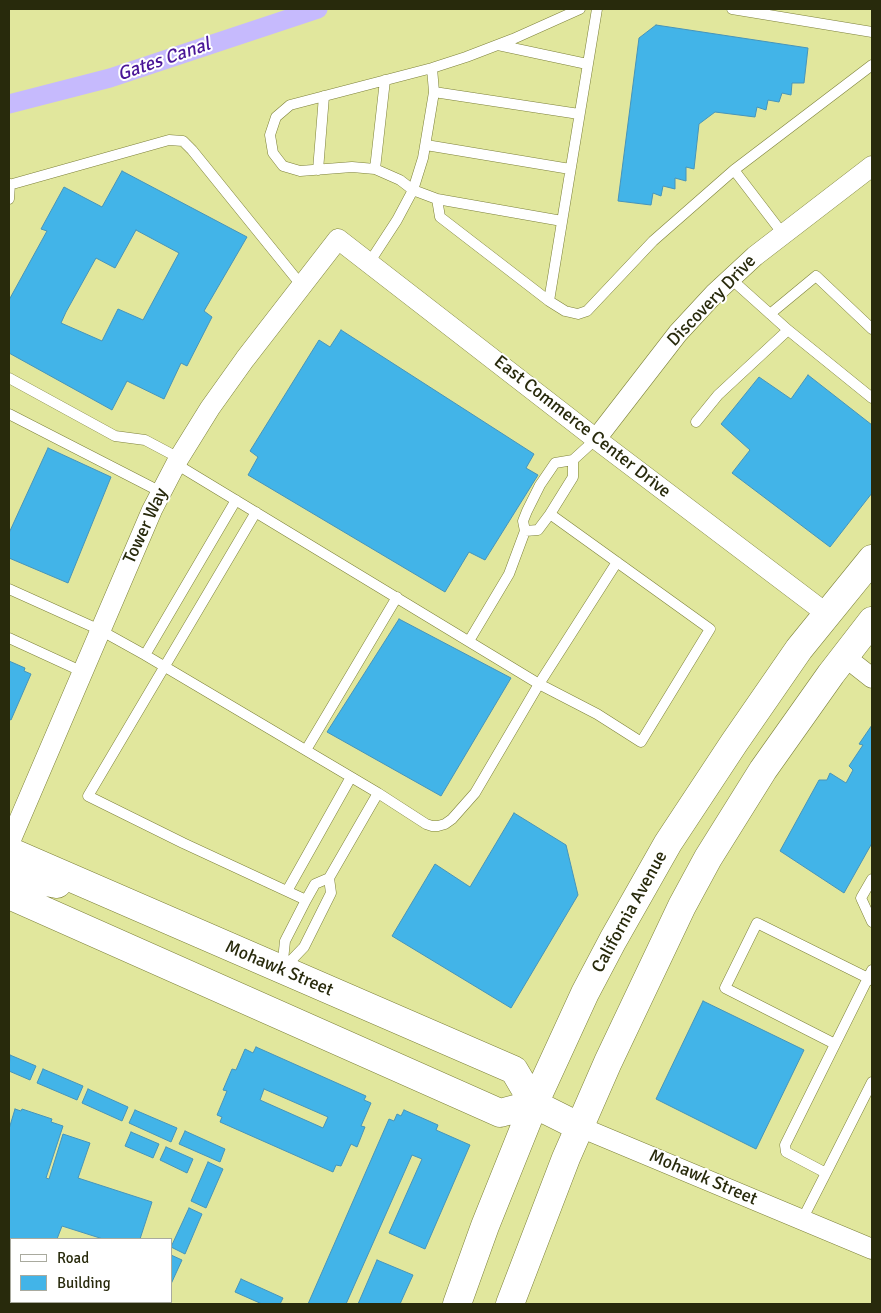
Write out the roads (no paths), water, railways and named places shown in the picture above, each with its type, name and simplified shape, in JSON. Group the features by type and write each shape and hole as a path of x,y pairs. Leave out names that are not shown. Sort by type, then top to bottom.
{"main road":[{"name":"California Avenue","path":"457,1304 485,1226 534,1104 585,994 613,940 668,843 734,743 799,649 872,558"},
{"path":"510,1304 548,1202 580,1126 608,1062 682,906 708,858 763,770 844,656 870,626"},
{"name":"Mohawk Street","path":"9,851 514,1070 534,1104 580,1126"},
{"path":"9,877 15,876 106,893"},
{"path":"9,895 500,1113 534,1104"}],"street":[{"name":"Discovery Drive","path":"596,439 678,333 730,278 755,256 872,166"},
{"name":"Tower Way","path":"9,844 161,492 215,401 245,359 338,239"},
{"name":"East Commerce Center Drive","path":"338,239 596,439 827,614"},
{"path":"844,656 872,678"},
{"name":"Mohawk Street","path":"580,1126 872,1249"}],"lane":[{"path":"562,221 437,199 413,190 400,180 376,169 352,167 300,171 283,166 273,153 270,135 276,117 290,105 432,68 497,45 580,9"},
{"path":"549,301 597,9"},
{"path":"732,9 872,32"},
{"path":"497,45 588,64"},
{"path":"437,199 440,217 549,301 565,311 578,314 587,311 653,241 734,170 872,65"},
{"path":"369,263 397,220 413,190 424,158 434,92 432,68"},
{"path":"376,169 384,80"},
{"path":"434,92 579,114"},
{"path":"318,170 324,96"},
{"path":"9,199 9,184 169,140 183,141 302,286"},
{"path":"426,145 570,169"},
{"path":"734,170 783,234"},
{"path":"770,314 816,276 872,329"},
{"path":"730,278 788,330 872,398"},
{"path":"696,422 718,395 788,330"},
{"path":"9,378 115,436 145,440 236,500 539,684 597,714 641,742 710,629 550,514"},
{"path":"9,414 161,492"},
{"path":"469,641 509,574 526,531 523,521 540,485 555,463 573,460 596,439"},
{"path":"526,531 538,530 550,514 573,477 573,460"},
{"path":"145,655 236,500"},
{"path":"256,512 88,796 183,843 306,900"},
{"path":"9,589 100,630 165,666 378,793 426,824 438,826 452,820 475,793 539,684 617,562"},
{"path":"306,750 397,597"},
{"path":"9,638 83,672"},
{"path":"287,891 351,777"},
{"path":"282,970 285,941 306,900 315,884 329,878 378,793"},
{"path":"282,970 304,947 331,893 329,878"},
{"path":"872,879 862,898 872,922"},
{"path":"826,1173 786,1152 784,1145 871,976 757,923 725,988 835,1044"},
{"path":"802,1220 872,1082"}],"waterway":[{"name":"Gates Canal","path":"9,104 110,78 318,9"}]}
